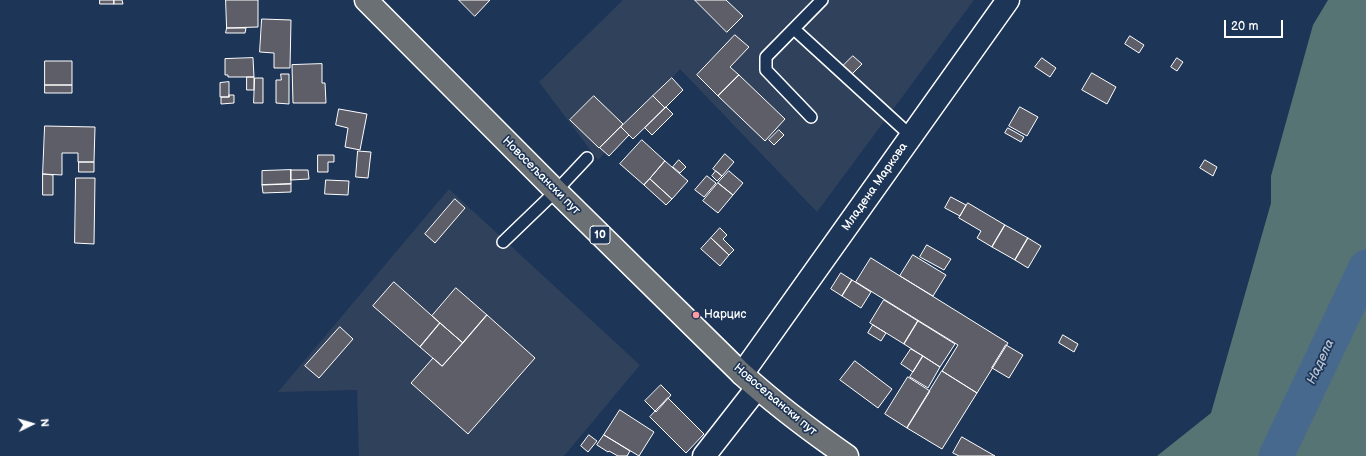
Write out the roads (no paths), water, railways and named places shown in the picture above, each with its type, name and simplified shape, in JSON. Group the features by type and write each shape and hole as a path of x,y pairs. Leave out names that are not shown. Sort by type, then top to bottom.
{"main road":[{"name":"Новосељански пут","path":"366,0 556,191 750,381 824,440 847,456"}],"street":[{"name":"Младена Маркова","path":"704,456 750,381 911,136 1008,0"}],"lane":[{"path":"811,117 766,70 766,57 822,0"},
{"path":"794,29 911,136"},
{"path":"503,242 588,158"}],"waterway":[{"name":"Надела","path":"1276,456 1366,267"}],"place":[{"name":"Нарцис","path":"696,315"}]}
